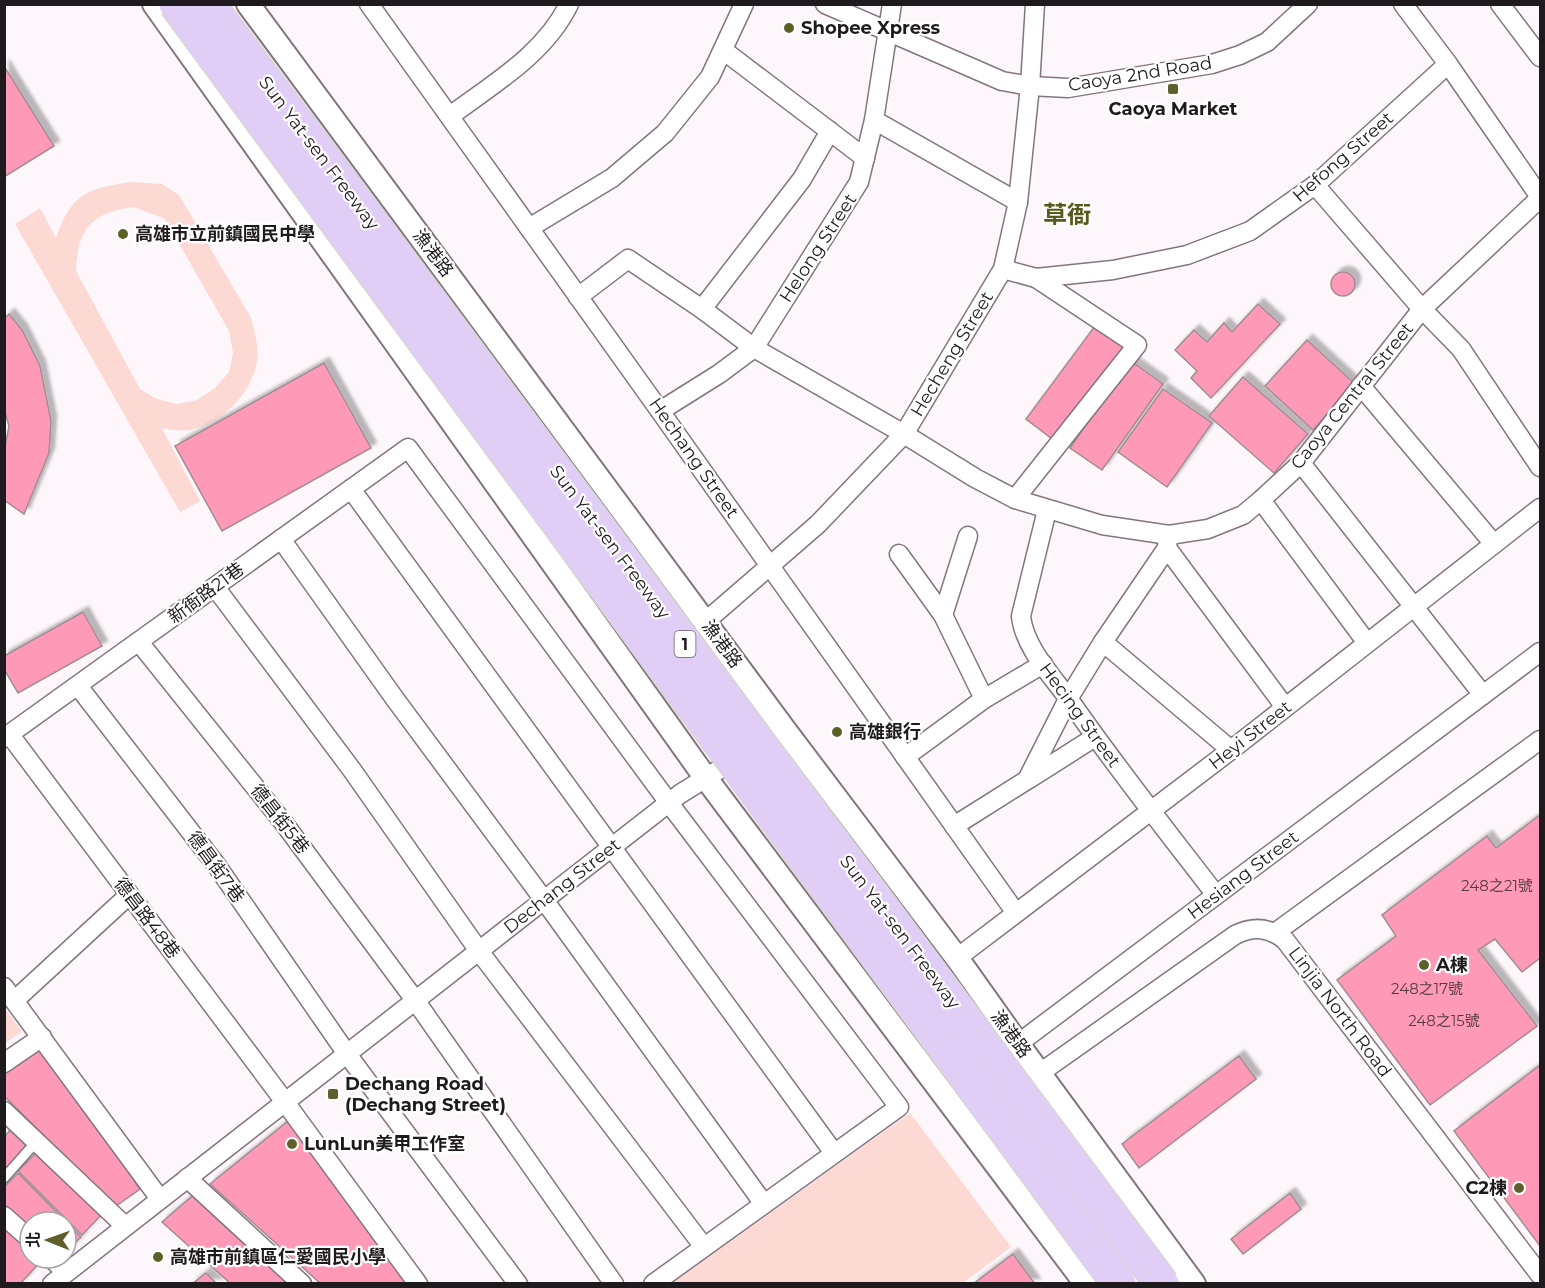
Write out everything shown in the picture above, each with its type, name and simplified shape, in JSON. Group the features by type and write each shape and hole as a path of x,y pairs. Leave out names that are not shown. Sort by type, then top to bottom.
{"highway":[{"name":"Sun Yat-sen Freeway","path":"176,4 1119,1284"},
{"name":"Sun Yat-sen Freeway","path":"207,4 1162,1284"}],"street":[{"path":"154,4 705,777 1086,1284"},
{"name":"漁港路","path":"248,4 784,729 957,958 1194,1284"},
{"name":"Hechang Street","path":"369,4 1016,913"},
{"path":"450,116 534,53 562,20 570,4"},
{"path":"529,228 612,178 665,133 710,77 744,4"},
{"name":"Caoya 2nd Road","path":"825,4 1002,81 1030,87 1068,88 1212,64 1240,55 1268,42 1308,4"},
{"name":"Helong Street","path":"660,411 719,374 754,348 860,182 890,31 892,4"},
{"name":"Hecheng Street","path":"705,622 818,525 904,434 1003,269 1018,202 1030,87 1035,4"},
{"path":"1403,4 1448,64 1540,197"},
{"path":"1500,4 1540,57"},
{"path":"723,50 865,158"},
{"name":"Hefong Street","path":"1003,269 1036,278 1113,270 1187,255 1250,231 1315,185 1448,64"},
{"path":"874,120 1018,202"},
{"path":"702,309 802,179 830,131"},
{"path":"1315,185 1422,309 1461,349 1540,467"},
{"name":"Caoya Central Street","path":"578,297 628,260 702,309 754,348 904,434 975,478 1015,499 1047,510 1168,542 1243,515 1301,463 1422,309 1540,197"},
{"path":"1015,499 1137,345 1036,278"},
{"path":"1361,386 1494,544"},
{"name":"新衙路21巷","path":"7,736 408,448 669,803"},
{"path":"1301,463 1483,695"},
{"path":"351,489 834,1153"},
{"path":"1261,500 1367,643"},
{"name":"Heyi Street","path":"957,958 1231,750 1540,508"},
{"name":"Hecing Street","path":"1047,510 1021,616 1022,630 1043,664 1095,737 1216,896"},
{"path":"943,615 968,536"},
{"path":"281,539 394,699 544,900 764,1204"},
{"path":"1027,780 1068,699 1168,542 1285,707"},
{"path":"899,554 943,615 984,699"},
{"path":"215,587 352,770 479,951 704,1246"},
{"name":"德昌街5巷","path":"139,642 283,822 415,1000 614,1284"},
{"path":"1103,642 1231,750"},
{"name":"Hesiang Street","path":"944,1095 1018,1044 1540,652"},
{"path":"905,757 984,699 1043,664"},
{"name":"德昌街7巷","path":"78,686 217,866 347,1054 518,1284"},
{"name":"Dechang Street","path":"52,1284 669,803 705,777 784,729"},
{"name":"德昌路48巷","path":"7,736 285,1102 418,1284"},
{"path":"954,825 1095,737"},
{"path":"1276,932 1540,740"},
{"path":"653,1284 898,1107 669,803"},
{"path":"129,895 10,994 160,1199"},
{"name":"Linjia North Road","path":"967,1126 1235,935 1247,929 1276,932 1286,940 1540,1275"},
{"path":"4,1063 42,1037"},
{"path":"4,1112 125,1226"},
{"path":"186,1178 302,1284"},
{"path":"4,1216 18,1228"}],"lane":[{"path":"4,1178 36,1142"}],"shaded area":[{"path":"131,182 162,184 179,195 250,316 257,347 253,377 241,397 225,413 194,429 182,431 162,428 200,501 180,512 15,224 40,208 56,238 68,211 83,196 103,187","holes":["134,207 165,219 229,331 233,353 229,372 215,388 197,400 177,404 157,399 140,389 76,271 80,244 84,234 97,218 119,209"]},
{"path":"4,1007 22,1032 5,1043 4,1043"},
{"path":"910,1113 1011,1247 963,1283 672,1283"}],"building":[{"path":"4,66 54,146 4,177"},
{"path":"1343,272 1352,275 1355,284 1352,293 1343,296 1334,293 1331,284 1334,275"},
{"path":"1258,304 1280,324 1211,398 1191,378 1197,371 1175,350 1194,330 1207,342 1224,323 1232,332"},
{"path":"9,314 22,330 40,366 51,421 49,453 24,514 4,500 4,451 9,426 4,409 4,319"},
{"path":"1095,326 1125,348 1056,442 1026,419"},
{"path":"1307,340 1355,384 1313,430 1265,386"},
{"path":"1131,361 1163,384 1102,470 1070,448"},
{"path":"324,363 371,448 222,531 175,446"},
{"path":"1243,377 1308,434 1274,473 1209,416"},
{"path":"1163,389 1212,423 1167,487 1118,452"},
{"path":"83,612 102,646 18,693 4,669 4,656"},
{"name":"A棟","path":"1540,815 1540,958 1522,972 1495,939 1478,950 1537,1026 1430,1105 1337,980 1396,936 1382,915 1487,836 1496,848"},
{"path":"40,1043 140,1189 116,1206 4,1096 4,1069"},
{"path":"1239,1056 1256,1079 1139,1168 1122,1144"},
{"name":"C2棟","path":"1540,1065 1540,1246 1454,1131"},
{"path":"293,1117 412,1284 321,1284 210,1184"},
{"path":"15,1125 33,1142 4,1174 4,1137"},
{"path":"40,1149 103,1213 82,1235 78,1231 78,1210 57,1210 18,1171"},
{"path":"18,1173 54,1210 18,1210 18,1218 4,1204 4,1187"},
{"path":"197,1192 296,1284 231,1284 162,1222"},
{"path":"1290,1193 1301,1209 1243,1254 1231,1239"},
{"path":"4,1227 18,1240 18,1270 33,1270 20,1284 7,1284 4,1281"},
{"path":"1013,1254 1035,1284 973,1284"},
{"path":"206,1273 217,1284 192,1284"}],"place":[{"name":"Shopee Xpress","path":"789,28"},
{"name":"Caoya Market","path":"1173,89"},
{"name":"高雄市立前鎮國民中學","path":"123,234"},
{"name":"高雄銀行","path":"837,732"},
{"name":"A棟","path":"1424,965"},
{"name":"Dechang Road (Dechang Street)","path":"333,1094"},
{"name":"LunLun美甲工作室","path":"292,1144"},
{"name":"C2棟","path":"1519,1188"},
{"name":"高雄市前鎮區仁愛國民小學","path":"158,1257"}],"district":[{"name":"草衙","path":"1067,215"}]}
